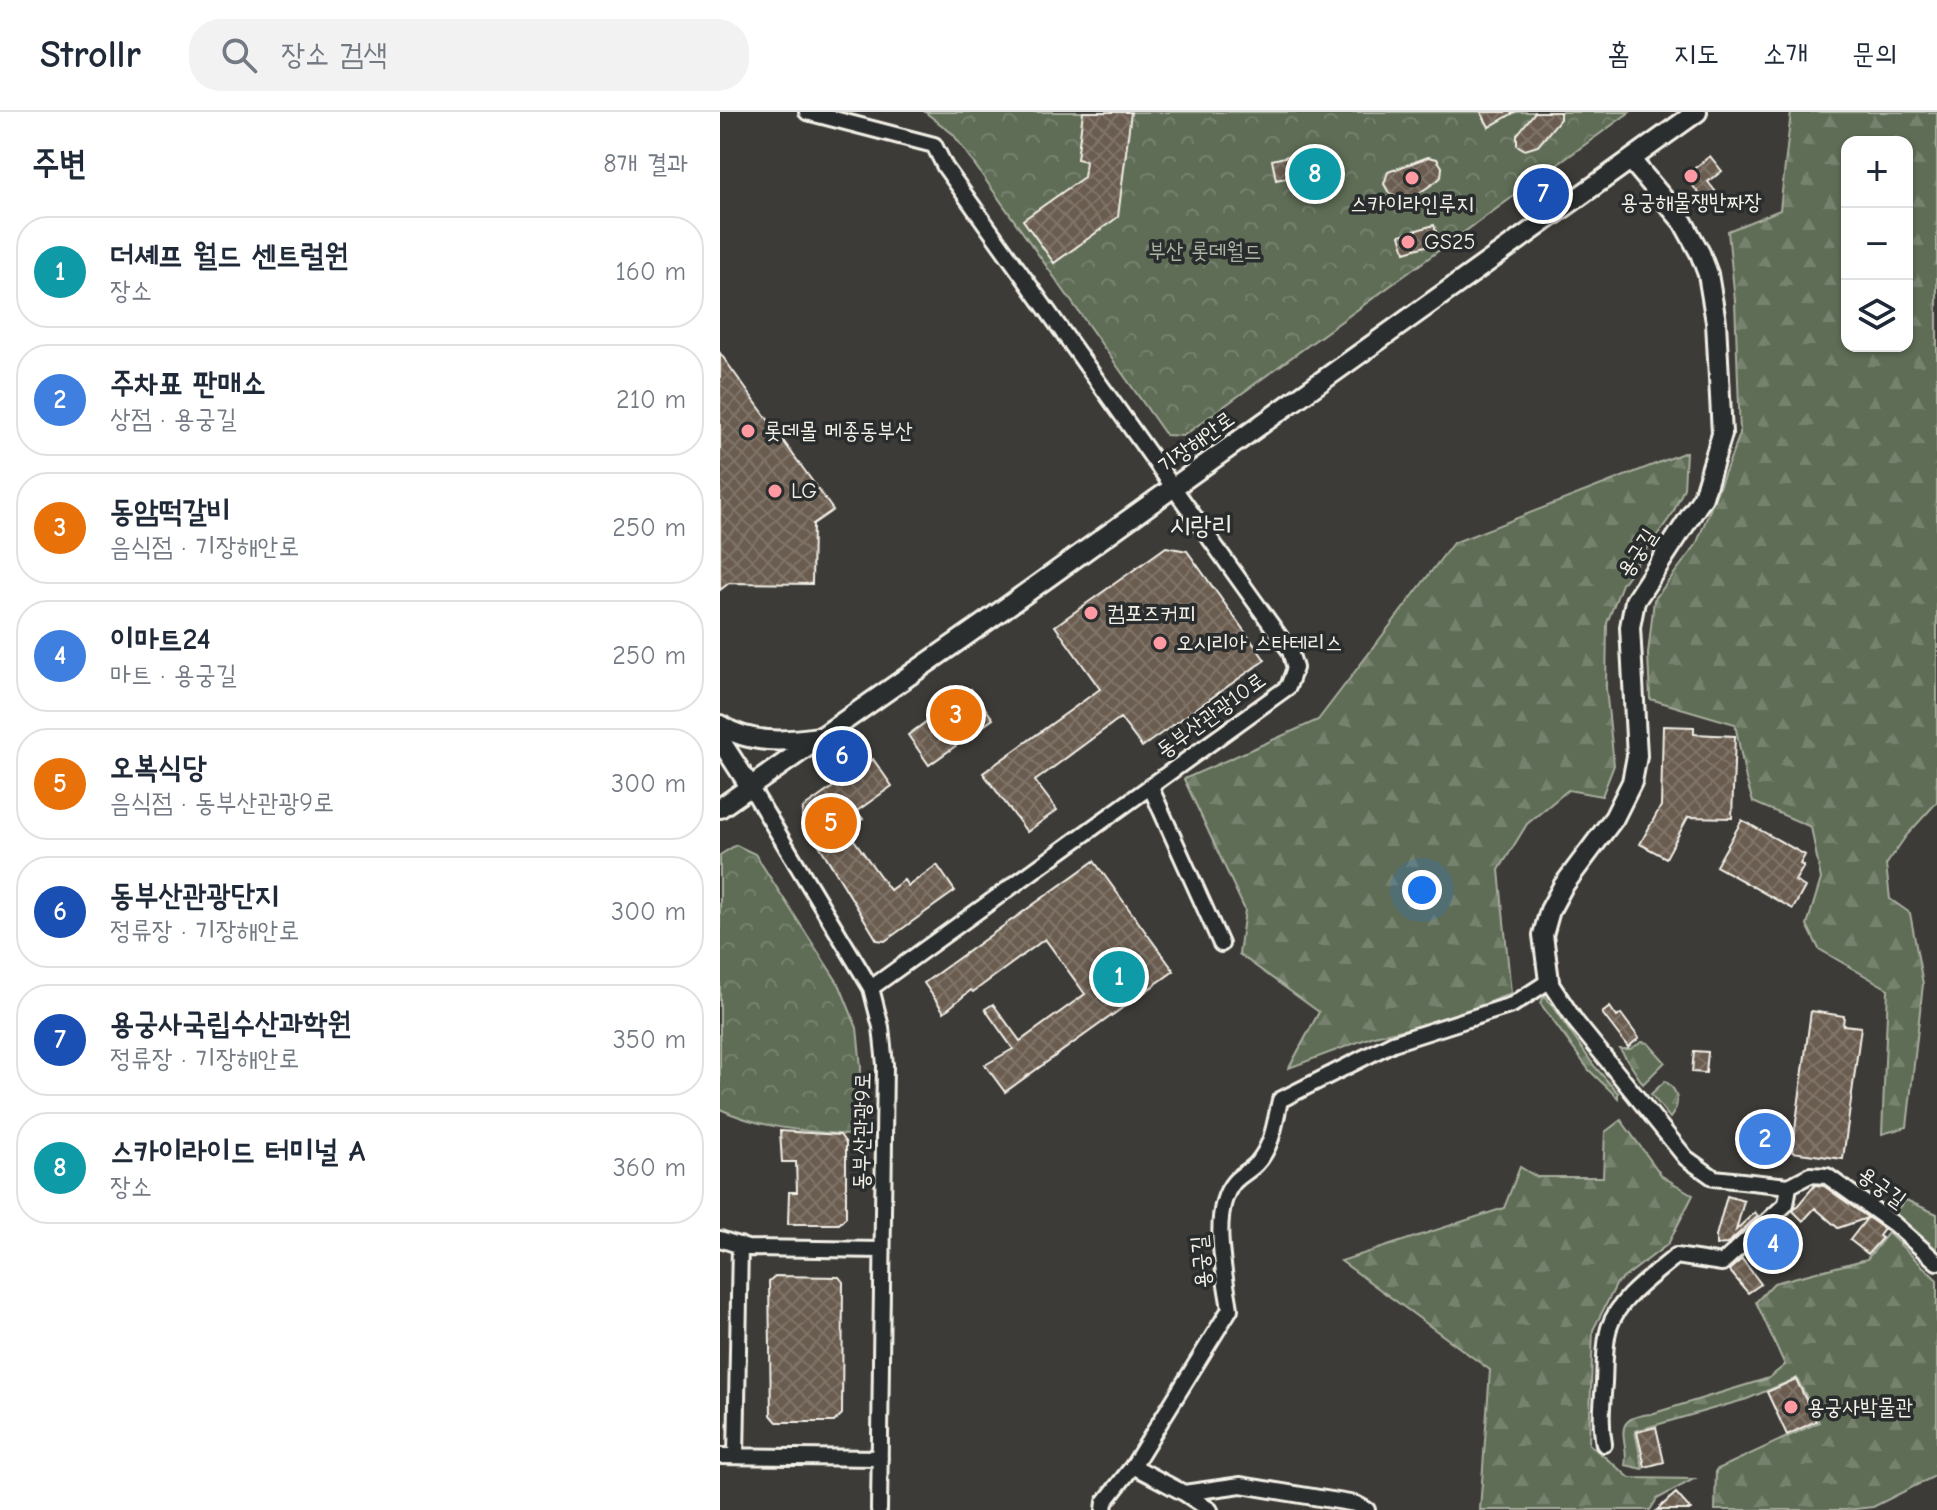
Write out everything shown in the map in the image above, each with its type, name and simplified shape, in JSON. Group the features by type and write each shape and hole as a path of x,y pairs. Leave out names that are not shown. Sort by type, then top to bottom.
{"main road":[{"name":"기장해안로","path":"720,808 1175,487 1697,112"},
{"name":"용궁길","path":"1549,981 1543,935 1550,910 1563,886 1614,818 1632,782 1637,756 1630,627 1635,601 1703,497 1722,434 1717,335 1708,274 1683,222 1631,160"},
{"path":"720,725 757,740 790,741 821,737"},
{"path":"720,740 751,788"}],"street":[{"name":"동부산관광10로","path":"807,112 934,145 945,167 1073,349 1290,651 1295,668 1288,687 871,988"},
{"path":"1150,786 1221,944"},
{"name":"동부산관광9로","path":"751,788 871,988 881,1027 885,1065 879,1510"},
{"name":"용궁길","path":"1133,1466 1230,1309 1220,1243 1224,1205 1232,1184 1257,1163 1270,1143 1280,1100 1393,1043 1512,1005 1549,981 1576,1022 1686,1158 1714,1178 1789,1186 1810,1175 1827,1176 1894,1224 1937,1262"},
{"path":"1604,1444 1601,1428 1606,1346 1610,1325 1621,1307 1676,1256 1722,1263 1786,1204 1789,1186"},
{"path":"720,1239 740,1245 783,1250 882,1250"},
{"path":"736,1456 740,1245"},
{"path":"720,1456 880,1458"},
{"path":"1104,1510 1105,1502 1133,1466 1210,1510"},
{"path":"1184,1493 1241,1485 1356,1504 1367,1510"}],"green space":[{"name":"부산 롯데월드","path":"925,112 1630,112 1183,436 1166,435 953,134"},
{"path":"1791,112 1937,112 1937,802 1906,836 1886,865 1890,899 1910,913 1923,984 1907,1127 1882,1134 1888,989 1819,949 1807,925 1821,879 1811,827 1753,802 1735,724 1650,699 1648,654 1654,600 1696,545 1740,434 1735,301 1728,231 1780,210"},
{"path":"1686,452 1684,488 1673,513 1622,584 1607,623 1606,688 1614,765 1602,796 1568,790 1527,824 1499,870 1511,993 1449,1020 1374,1036 1289,1068 1319,1012 1239,954 1245,910 1184,779 1318,720 1453,543"},
{"path":"736,845 755,854 840,986 857,1028 861,1067 859,1136 771,1125 720,1109 720,855"},
{"path":"1545,996 1595,1067 1618,1093 1618,1098 1589,1070 1540,1003"},
{"path":"1642,1042 1648,1043 1665,1062 1643,1084 1620,1049 1630,1049"},
{"path":"1665,1081 1677,1098 1670,1118 1651,1094"},
{"path":"1621,1120 1662,1176 1693,1195 1668,1244 1617,1283 1593,1330 1589,1444 1630,1478 1694,1479 1657,1499 1650,1510 1480,1510 1490,1370 1341,1261 1504,1208 1520,1167 1537,1177 1603,1177 1605,1132"},
{"path":"1906,1200 1937,1214 1937,1254 1891,1215"},
{"path":"1888,1233 1937,1280 1937,1475 1873,1507 1846,1510 1715,1510 1716,1470 1819,1422 1797,1378 1747,1399 1635,1431 1643,1469 1625,1465 1623,1432 1629,1420 1769,1378 1785,1365 1756,1302 1774,1283 1867,1259"}],"building":[{"path":"1083,112 1131,112 1118,217 1054,263 1023,220 1084,177 1086,161 1077,159"},
{"path":"1481,112 1515,112 1489,127"},
{"path":"1535,112 1560,112 1560,119 1538,146 1525,150 1517,145 1517,135"},
{"path":"1320,151 1333,192 1310,199 1303,174 1276,180 1272,160 1293,155 1294,159"},
{"path":"1710,156 1722,171 1708,182 1716,192 1705,201 1685,176"},
{"name":"스카이라인루지","path":"1428,157 1437,159 1442,167 1441,177 1437,181 1413,197 1400,198 1389,193 1384,184 1388,172"},
{"path":"1434,225 1439,242 1405,252 1400,235"},
{"name":"롯데몰 메종동부산","path":"720,353 833,510 813,524 812,584 729,583 720,590"},
{"name":"오시리아 스타테리스","path":"1166,547 1187,551 1265,660 1142,747 1120,718 1035,781 1057,810 1027,832 983,773 1100,689 1055,626"},
{"path":"971,689 993,719 929,765 908,735"},
{"path":"1663,726 1694,727 1694,734 1735,736 1732,818 1688,817 1666,858 1640,844 1661,806"},
{"path":"873,759 892,786 857,811 863,819 847,830 890,890 904,880 908,886 937,865 955,891 885,941 877,940 802,817 803,808"},
{"path":"1742,820 1805,855 1800,864 1804,866 1795,881 1805,887 1793,909 1716,866"},
{"path":"1094,861 1174,971 1005,1092 985,1065 1013,1049 985,1009 993,1004 1020,1041 1085,994 1045,939 944,1012 924,983"},
{"path":"1610,1007 1617,1017 1621,1014 1639,1038 1628,1047 1602,1013"},
{"path":"1811,1011 1844,1016 1843,1025 1861,1027 1843,1159 1792,1152"},
{"path":"1694,1051 1708,1052 1706,1073 1692,1072"},
{"path":"780,1131 840,1135 846,1143 846,1217 839,1224 788,1224 789,1192 797,1192 796,1162 782,1162"},
{"path":"1815,1185 1824,1186 1884,1229 1879,1236 1882,1238 1868,1254 1850,1240 1867,1218 1838,1228 1815,1208 1803,1221 1793,1211"},
{"path":"1727,1196 1744,1201 1736,1230 1755,1212 1758,1216 1727,1244 1716,1245 1716,1236"},
{"path":"1772,1237 1784,1257 1773,1264 1761,1244"},
{"path":"1742,1259 1761,1284 1748,1293 1729,1270"},
{"path":"775,1276 839,1277 843,1282 842,1414 834,1422 777,1422 771,1415 769,1281"},
{"name":"용궁사박물관","path":"1796,1379 1816,1421 1787,1435 1767,1392"},
{"path":"1656,1427 1664,1462 1645,1467 1637,1432"},
{"path":"1676,1493 1691,1510 1657,1510"}],"place":[{"name":"스카이라이드 터미널 A","path":"1315,174"},
{"name":"용궁해물쟁반짜장","path":"1691,176"},
{"name":"스카이라인루지","path":"1412,178"},
{"name":"용궁사국립수산과학원","path":"1543,194"},
{"name":"GS25","path":"1408,242"},
{"name":"롯데몰 메종동부산","path":"748,431"},
{"name":"LG","path":"775,491"},
{"name":"컴포즈커피","path":"1091,613"},
{"name":"오시리아 스타테리스","path":"1160,643"},
{"name":"동암떡갈비","path":"956,715"},
{"name":"동부산관광단지","path":"842,756"},
{"name":"오복식당","path":"831,823"},
{"name":"더셰프 월드 센트럴원","path":"1119,977"},
{"name":"주차표 판매소","path":"1765,1139"},
{"name":"이마트24","path":"1773,1244"},
{"name":"용궁사박물관","path":"1791,1407"}],"district":[{"name":"시랑리","path":"1201,526"}]}
